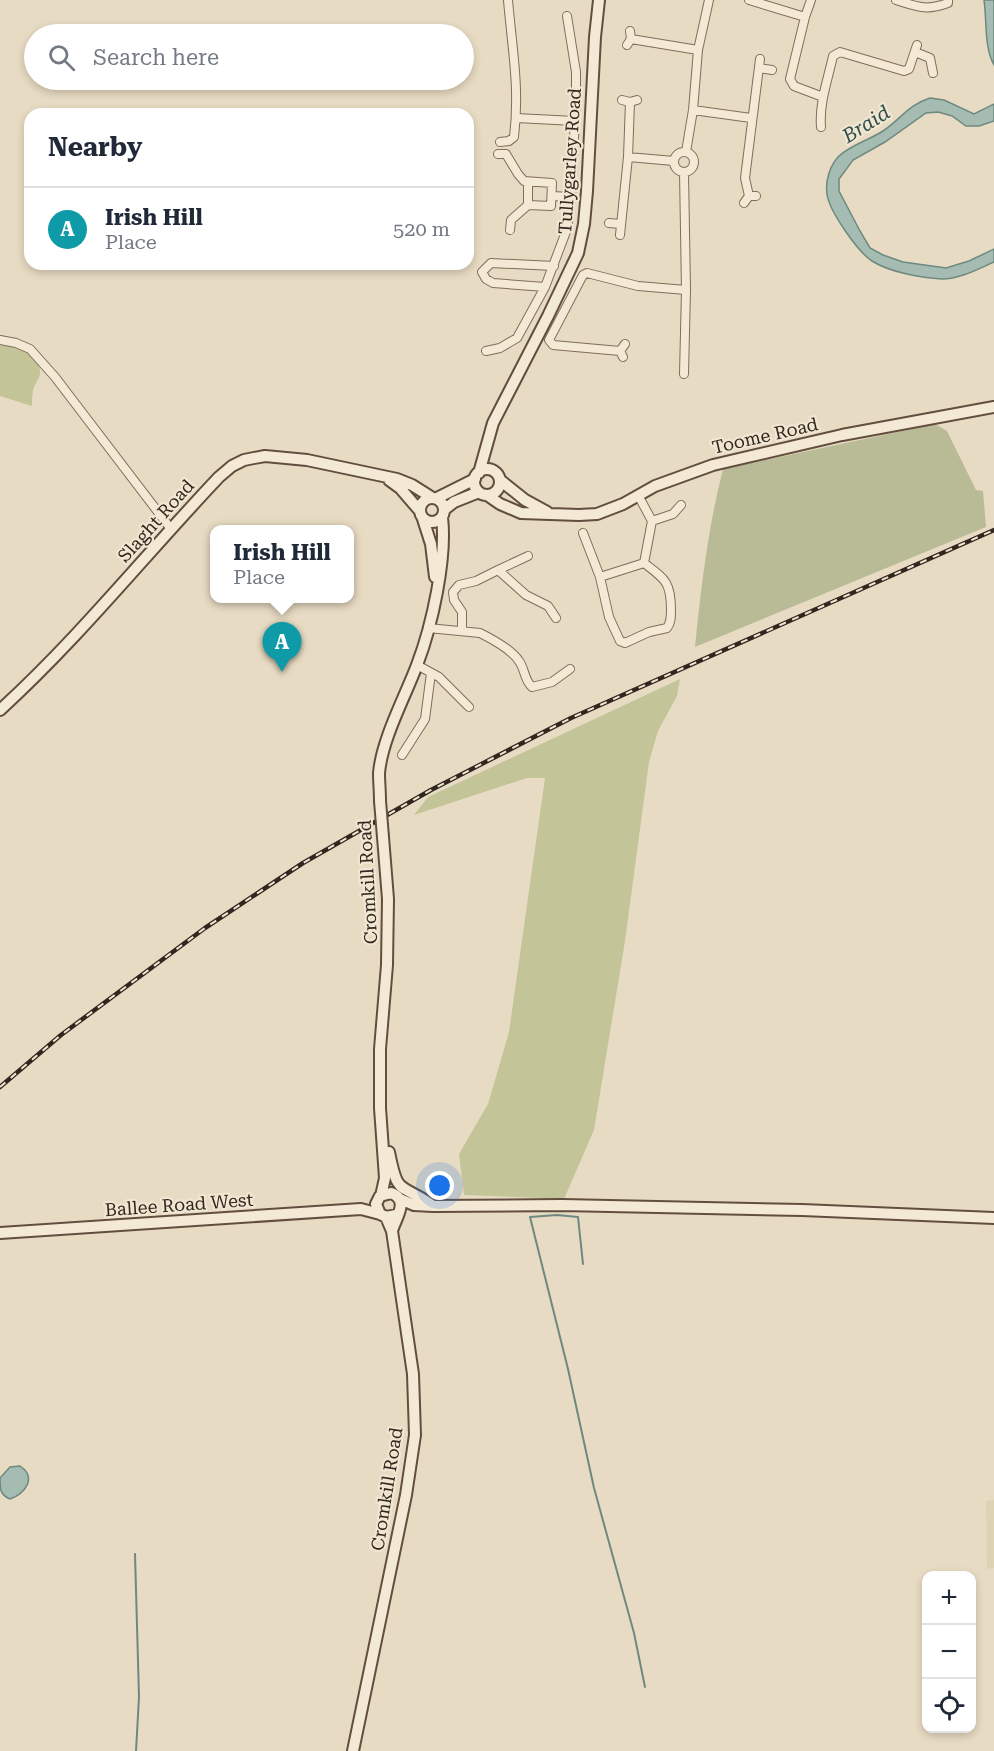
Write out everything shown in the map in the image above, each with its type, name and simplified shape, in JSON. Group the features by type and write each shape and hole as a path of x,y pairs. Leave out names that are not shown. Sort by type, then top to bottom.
{"street":[{"path":"500,142 509,141 514,137 516,118 516,72 508,0"},
{"path":"686,152 693,110 698,50 709,0"},
{"path":"749,0 805,17"},
{"path":"811,0 805,17 791,83 823,97"},
{"path":"897,0 923,9 948,3 948,0"},
{"name":"Tullygarley Road","path":"477,476 493,423 578,253 587,191 597,1"},
{"path":"486,351 500,348 517,338 545,287 567,229 571,196 576,72 567,16"},
{"path":"629,38 698,50"},
{"path":"830,122 820,124 823,97 833,56 836,53 840,52 904,71 909,69 916,48 930,58 933,73"},
{"path":"749,198 745,178 759,64 772,70"},
{"path":"620,235 628,157 630,101"},
{"path":"693,110 751,118"},
{"path":"516,118 575,120"},
{"path":"686,152 692,155 695,161 691,170 684,172 677,169 674,161 680,153 686,152"},
{"path":"498,154 506,154 518,174 528,182 552,183 551,206 528,205 511,220 510,230"},
{"path":"628,157 674,161"},
{"path":"684,172 686,290 684,375"},
{"path":"528,182 528,205"},
{"path":"552,196 571,196"},
{"path":"609,223 621,224"},
{"path":"545,287 493,283 486,279 482,272 490,263 554,266"},
{"path":"625,344 622,354 553,345 549,340 582,275 587,273 638,286 686,290"},
{"path":"0,340 30,349 55,377 171,529"},
{"name":"Toome Road","path":"483,493 500,504 522,513 597,514 676,478 724,462 842,435 994,407"},
{"path":"487,444 496,476 497,490 453,502 438,521 431,522 421,514 422,503 485,470 496,476"},
{"name":"Slaght Road","path":"0,710 93,618 219,477 244,460 265,456 307,460 405,481 434,498"},
{"name":"Slaght Road","path":"381,475 400,488 421,514"},
{"path":"477,476 475,485 483,493"},
{"name":"Toome Road","path":"496,476 525,500 550,513"},
{"path":"638,495 652,521 644,563"},
{"path":"434,498 441,501 443,513"},
{"path":"652,521 673,514 681,505"},
{"name":"Cromkill Road","path":"379,1198 385,1178 380,1117 381,1029 387,954 388,899 379,771 387,742 429,628 442,557 443,513"},
{"name":"Cromkill Road","path":"421,514 433,555 435,592"},
{"path":"583,533 600,577 616,634 621,642 627,643 650,632 665,629 671,622 671,593 668,583 644,563"},
{"path":"462,631 462,612 454,600 453,592 459,585 476,581 528,556"},
{"path":"600,577 644,563"},
{"path":"498,570 526,595 548,606 556,618"},
{"path":"429,628 480,633 519,661 528,684 532,687 552,682 570,669"},
{"path":"417,665 439,677 469,707"},
{"path":"402,755 425,719 431,673"},
{"path":"380,1117 385,1125 397,1183 402,1189 433,1206"},
{"name":"Cromkill Road","path":"385,1178 397,1196"},
{"path":"414,1205 387,1193 379,1198 376,1208 391,1214 414,1205 552,1205 994,1218"},
{"path":"391,1214 401,1206 397,1196"},
{"name":"Ballee Road West","path":"361,1209 379,1198"},
{"name":"Ballee Road West","path":"0,1233 361,1209 391,1214"},
{"name":"Cromkill Road","path":"353,1751 404,1505 415,1435 413,1374 391,1214"}],"shaded area":[{"path":"984,0 994,0 994,65 987,42"},
{"path":"930,98 944,100 974,114 994,104 994,121 979,126 966,126 952,116 938,112 926,113 885,142 853,160 839,179 839,191 870,248 883,255 903,262 946,268 969,261 994,249 994,262 949,279 906,274 872,261 859,249 845,230 827,194 829,174 839,156 883,131 910,108"},
{"path":"20,1466 28,1476 27,1485 24,1490 10,1499 1,1491 0,1478 10,1467"},
{"path":"994,1500 994,1568 987,1569 986,1501"}],"green space":[{"path":"0,344 26,352 37,360 40,373 33,389 32,406 0,396"},
{"path":"935,424 947,431 976,490 983,491 986,527 695,647 713,513 723,469"},
{"path":"680,679 677,696 658,731 649,762 625,941 594,1130 564,1199 464,1195 459,1154 488,1104 509,1032 545,778 527,778 414,815 428,797"}],"waterway":[{"path":"583,1264 578,1217 557,1215 530,1217 568,1369 594,1488 634,1633 645,1687"},
{"path":"135,1554 139,1697 136,1751"}],"railway":[{"path":"0,1087 61,1035 205,928 303,863 431,790 571,718 994,530"}],"place":[{"name":"Irish Hill","path":"282,672"}],"water label":[{"name":"Braid","path":"866,124"}]}
